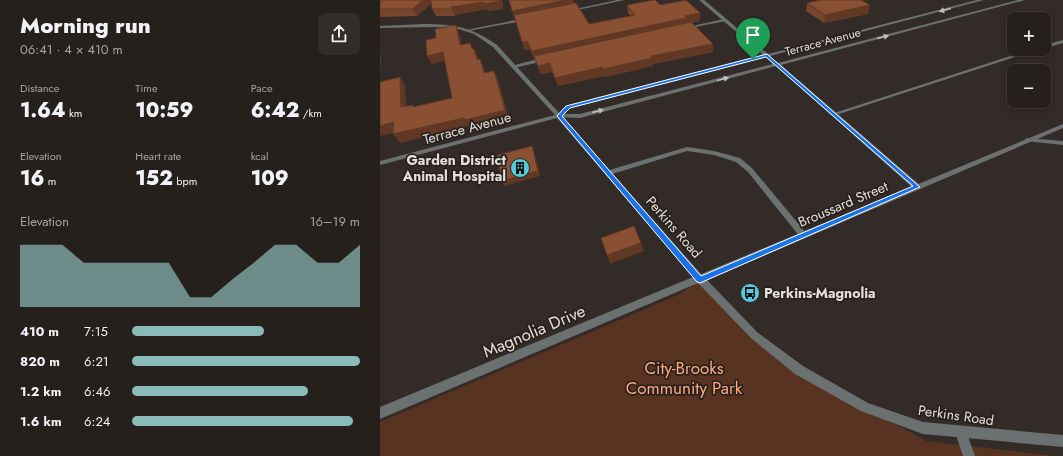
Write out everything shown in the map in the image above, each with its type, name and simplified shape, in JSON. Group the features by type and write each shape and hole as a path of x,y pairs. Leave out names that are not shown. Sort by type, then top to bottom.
{"street":[{"path":"563,12 623,0"},
{"path":"701,0 778,65 917,187"},
{"name":"Terrace Avenue","path":"559,116 568,107 982,0"},
{"name":"Terrace Avenue","path":"380,163 559,116 580,116 1023,0"},
{"path":"468,30 533,18"},
{"path":"680,29 724,20"},
{"name":"Perkins Road","path":"380,27 432,26 468,30 484,37 495,46 609,173 700,280 754,334 799,370 865,407 923,428 1063,441"},
{"path":"1051,45 1063,41"},
{"path":"834,114 1015,56"},
{"path":"514,66 552,57"},
{"name":"Broussard Street","path":"700,280 1063,126"},
{"path":"1027,140 1063,143"},
{"path":"609,173 686,148 714,153 738,160 750,170 803,235"},
{"name":"Magnolia Drive","path":"380,413 700,280"},
{"path":"961,432 969,456"}],"green space":[{"name":"City-Brooks Community Park","path":"700,279 754,335 799,370 926,441 1055,456 380,456 380,422 680,294"}],"building":[{"path":"380,0 423,0 413,9 380,9"},
{"path":"431,0 500,1 451,7 452,9 432,9"},
{"path":"509,0 566,0 512,11"},
{"path":"653,0 660,5 686,0 700,13 685,16 686,18 532,51 527,41 522,42 514,15 576,3 589,24 635,15 627,5"},
{"path":"821,0 861,0 870,5 825,15 807,3"},
{"path":"691,22 713,44 651,56 652,58 603,69 602,67 555,78 550,63 538,66 534,56"},
{"path":"456,25 460,45 470,43 472,49 474,49 477,60 480,59 484,73 494,71 505,110 465,120 464,118 393,134 394,122 380,126 380,82 400,77 401,107 413,105 413,107 452,98 443,52 427,56 426,40 436,38 435,29"},
{"name":"Garden District Animal Hospital","path":"532,146 538,171 502,181 497,155"},
{"path":"634,226 641,243 607,255 601,238"}],"place":[{"name":"Garden District Animal Hospital","path":"520,168"},
{"name":"Perkins-Magnolia","path":"750,293"}],"route":[{"path":"767,56 917,187 700,280 559,116 568,107 753,59 767,56"}]}
